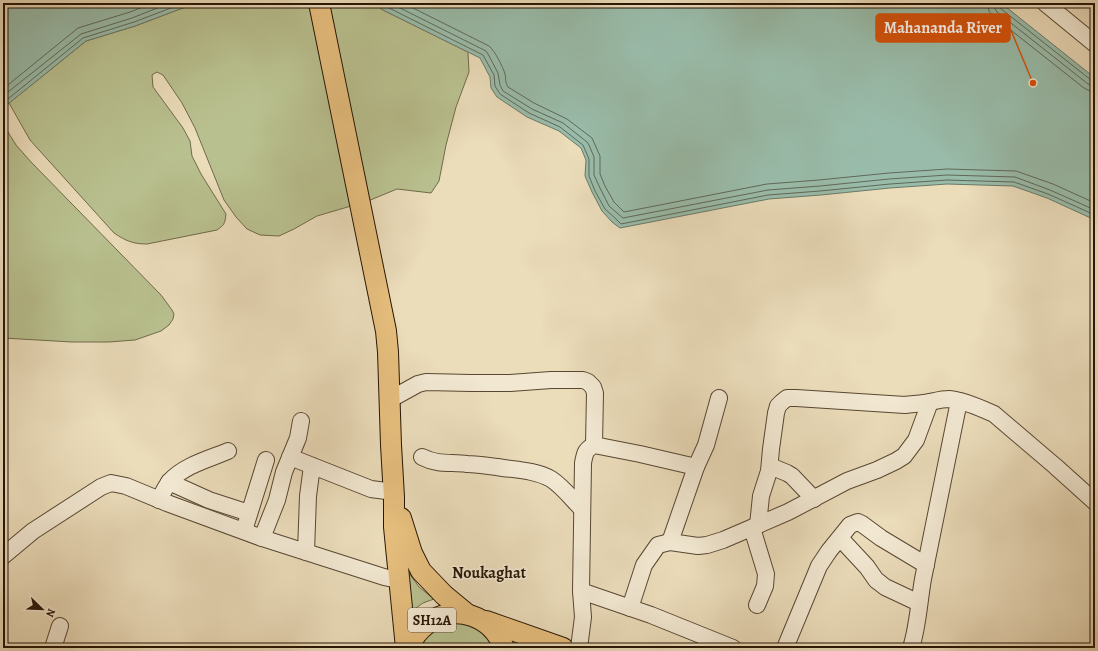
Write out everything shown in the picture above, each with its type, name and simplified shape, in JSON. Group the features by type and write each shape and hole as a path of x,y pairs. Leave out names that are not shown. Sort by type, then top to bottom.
{"main road":[{"path":"319,3 386,331 394,494 394,527 398,580 406,648"},
{"path":"394,494 412,553 421,571 444,595 495,631 504,648"},
{"name":"SH12A","path":"410,648 411,642 420,628 434,618 450,613 474,617 563,648"}],"street":[{"path":"1045,3 1095,44"},
{"path":"389,400 418,384 426,382 510,383 552,380 582,380 588,382 593,387 595,393 594,445"},
{"path":"670,542 696,467 706,445 719,398"},
{"path":"757,605 765,586 766,574 755,526 761,496 768,477 776,413 778,406 787,398 905,404 930,402 942,399 959,401 994,414 1095,502"},
{"path":"911,648 917,629 919,603 926,565 959,401"},
{"path":"630,608 644,565 658,545 670,542 690,545 707,545 723,540 814,499 847,481 896,461 904,456 916,440 930,402"},
{"path":"262,538 277,500 281,482 300,431 301,421"},
{"path":"579,648 583,617 581,591 583,463 588,448 594,445 696,467"},
{"path":"159,500 169,482 179,473 228,451"},
{"path":"290,457 371,489 394,494"},
{"path":"422,457 433,462 467,464 526,471 542,476 558,485 582,509"},
{"path":"243,531 266,460"},
{"path":"306,552 308,496 312,466"},
{"path":"770,466 792,476 814,499"},
{"path":"169,482 209,500 249,513"},
{"path":"3,556 33,531 101,487 112,483 126,486 159,500 262,538 384,577 398,580"},
{"path":"785,648 819,566 850,525 858,522 862,524 890,544 926,565"},
{"path":"840,538 867,567 876,580 885,587 919,603"},
{"path":"581,591 630,608 733,648"},
{"path":"53,648 60,626"}],"shaded area":[{"path":"196,3 373,3 383,10 468,52 469,72 456,107 446,145 439,181 431,193 397,189 368,201 317,216 279,236 260,235 247,229 224,200 195,128 182,103 163,75 157,72 152,75 153,87 183,128 190,141 192,156 201,174 226,214 225,222 217,230 147,244 130,242 114,233 30,140 9,103 86,41 135,26"},
{"path":"3,124 16,145 31,162 161,295 174,314 169,325 161,331 135,340 72,342 3,338"},
{"path":"406,569 419,587 434,599 423,603 412,611"},
{"path":"452,620 481,628 494,648 420,648 426,635"}],"water":[{"path":"3,3 196,3 135,26 86,41 3,108"},
{"path":"374,3 1001,3 1095,78 1095,220 1047,198 1013,186 947,184 769,199 620,228 602,211 592,192 585,176 586,160 581,148 559,131 527,117 497,97 491,88 490,77 480,58 383,10"}],"place":[{"name":"Mahananda River","path":"1033,83"}],"district":[{"name":"Noukaghat","path":"489,573"}]}
